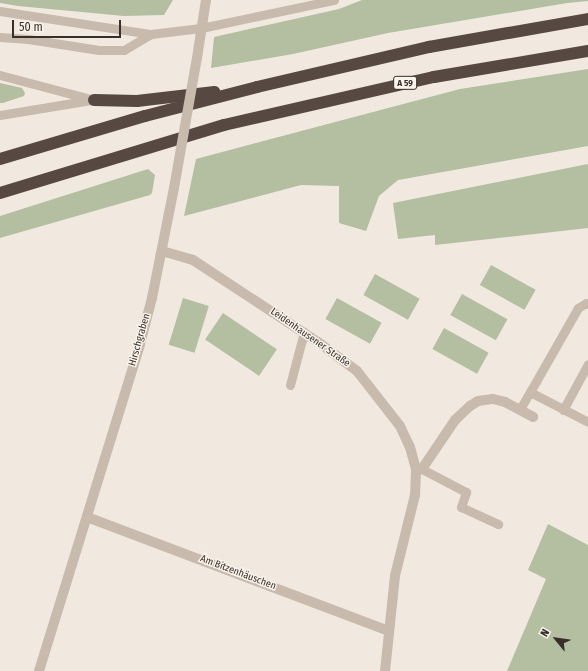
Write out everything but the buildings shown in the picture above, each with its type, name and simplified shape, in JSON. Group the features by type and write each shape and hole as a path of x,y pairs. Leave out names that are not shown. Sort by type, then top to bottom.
{"highway":[{"path":"0,159 145,116 257,87 429,46 588,19"},
{"name":"A 59","path":"0,193 224,125 434,77 588,51"},
{"path":"94,100 137,101 257,87"}],"street":[{"name":"Hirschgraben","path":"39,671 140,344 162,251 206,0"},
{"name":"Leidenhausener Straße","path":"162,251 193,260 304,332 357,371 400,426 419,469 415,495 395,576 385,671"},
{"path":"419,469 455,420 470,406 478,401 493,399 520,409 533,417"},
{"name":"Am Bitzenhäuschen","path":"86,517 389,631"}],"lane":[{"path":"0,11 151,34 202,28 334,0"},
{"path":"0,37 28,39 99,50 124,50 151,34"},
{"path":"0,74 94,100"},
{"path":"0,115 94,100"},
{"path":"520,409 578,308 586,303 588,304"},
{"path":"290,385 304,332"},
{"path":"562,410 588,364"},
{"path":"530,392 562,410 588,422"},
{"path":"419,469 466,492 461,507 498,524"}],"green space":[{"path":"0,0 173,0 164,15 124,16 18,6 0,3"},
{"path":"362,0 588,1 567,3 388,33 293,54 211,68 214,37 339,9"},
{"path":"588,69 588,146 398,180 379,196 366,231 339,223 339,186 301,185 184,216 196,159 460,89"},
{"path":"0,83 22,88 25,93 24,96 0,103"},
{"path":"588,164 588,228 435,245 435,235 398,239 393,203"},
{"path":"148,169 155,175 152,193 150,195 0,238 0,216"},
{"path":"491,265 536,290 524,310 480,285"},
{"path":"375,274 420,299 408,320 363,295"},
{"path":"462,294 507,319 496,340 450,315"},
{"path":"183,298 209,306 194,353 169,345"},
{"path":"337,298 382,323 370,344 325,319"},
{"path":"223,313 277,349 259,376 205,340"},
{"path":"444,328 489,353 477,374 432,349"},
{"path":"548,524 588,545 588,671 507,671 546,579 528,570"}]}
